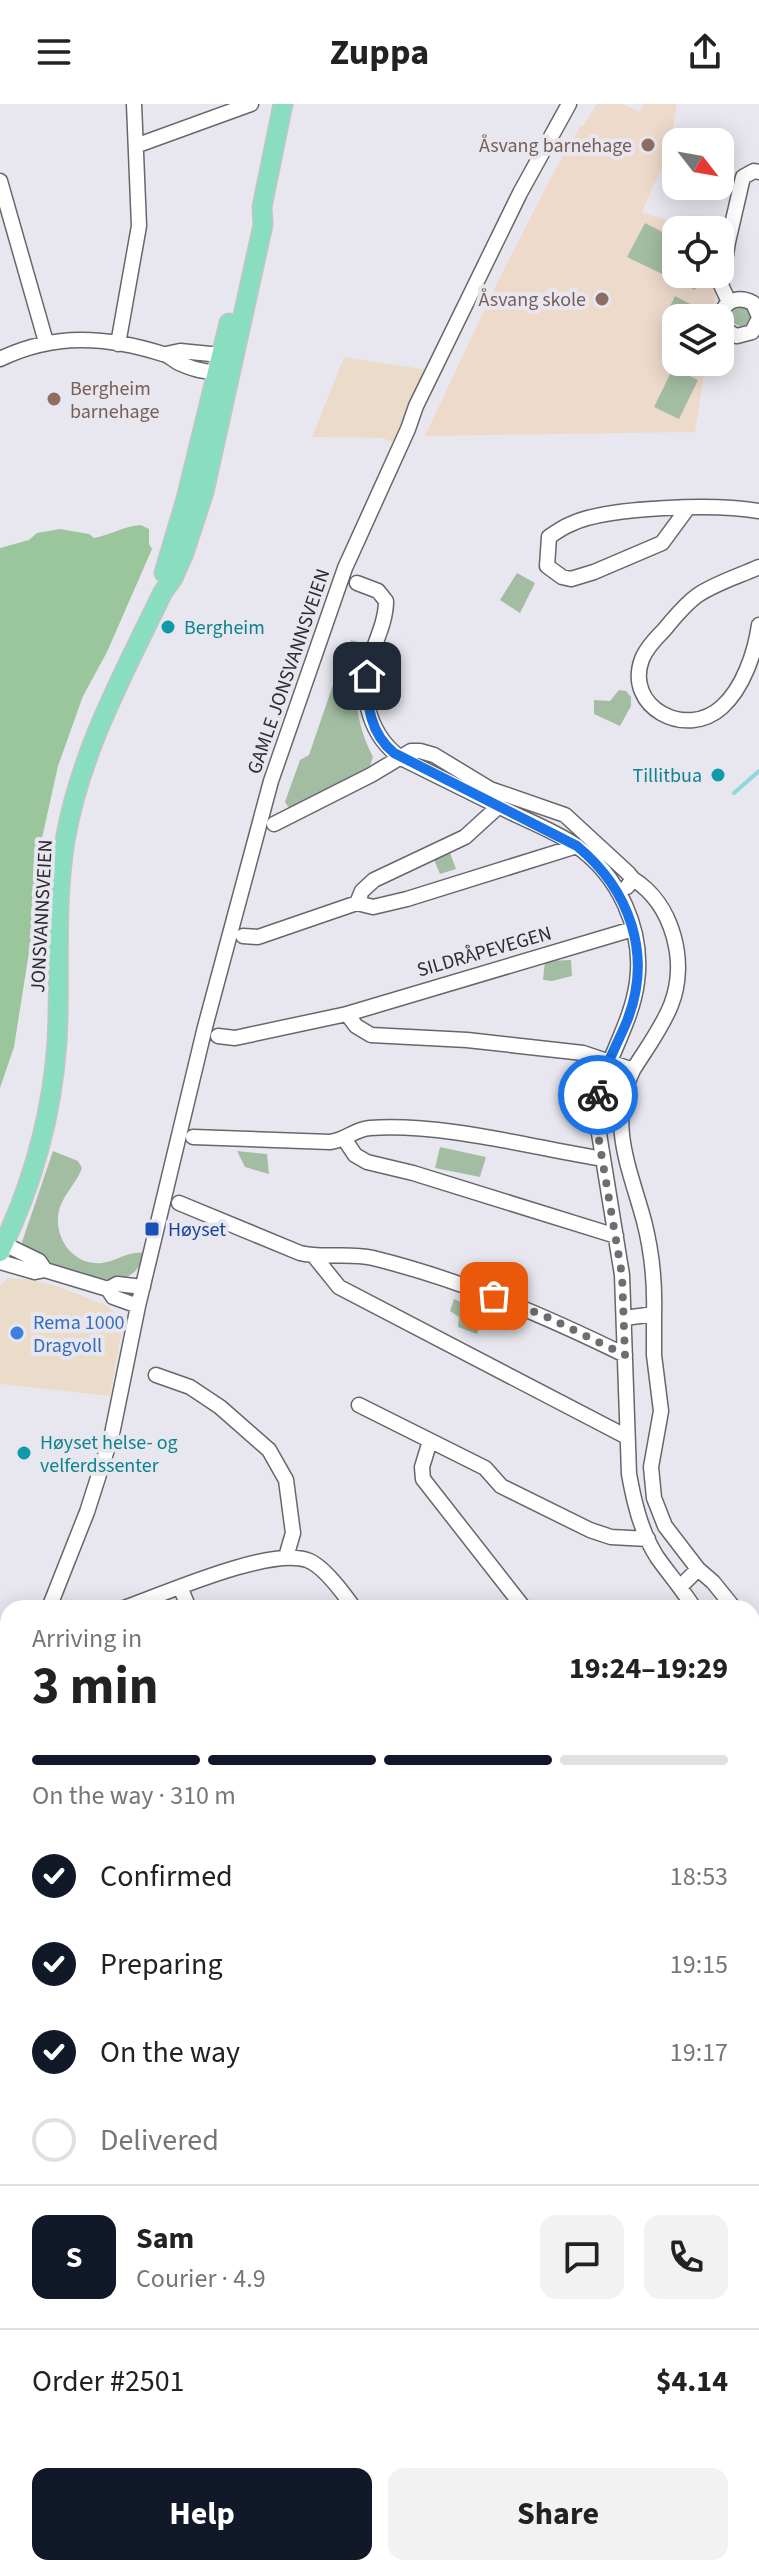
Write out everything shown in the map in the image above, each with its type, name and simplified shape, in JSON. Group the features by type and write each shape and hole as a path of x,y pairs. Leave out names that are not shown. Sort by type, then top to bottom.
{"main road":[{"name":"JONSVANNSVEIEN","path":"1,1253 35,1171 52,1092 57,1043 61,876 72,807 92,741 163,592 173,578 196,519 253,222 262,207 283,104"}],"street":[{"path":"118,344 139,226 134,104"},
{"path":"138,145 251,104"},
{"name":"GAMLE JONSVANNSVEIEN","path":"52,1600 87,1512 112,1434 138,1306 251,849 289,726 362,527 416,406 520,193 569,104"},
{"path":"729,302 721,285 732,223 743,177 754,171 759,172"},
{"path":"0,181 46,342"},
{"path":"745,299 758,310 759,318 752,332 745,335 730,333 721,318 729,302 745,299"},
{"path":"0,359 46,342 91,339 166,354 180,351 223,366"},
{"path":"687,509 662,543 594,572 571,579 562,577 547,566 549,537 572,523 608,514 687,509 729,507 759,511"},
{"path":"759,567 700,594 654,641 642,658 639,679 648,702 663,717 681,721 707,716 722,707 750,666 759,625"},
{"path":"357,583 378,591 386,601 368,665 368,705 374,728 387,748 406,754 577,846 600,867 621,896 633,929 638,963 637,982 628,1019 599,1090 596,1115 616,1236 625,1318 627,1437 632,1492 648,1539 689,1600"},
{"path":"274,824 406,754 434,755 490,789 565,815 651,892 669,921 677,954 675,994 663,1022 633,1070 625,1089 620,1118 624,1154 652,1262 654,1344 661,1411 651,1467 654,1498 665,1526 676,1543 728,1600"},
{"path":"357,903 362,891 374,880 465,837 499,806"},
{"path":"243,936 258,937 357,903 373,907 437,890 577,846"},
{"path":"621,896 633,879"},
{"name":"SILDRÅPEVEGEN","path":"218,1036 235,1038 347,1014 633,929"},
{"path":"347,1014 352,1023 365,1033 592,1055 633,1070"},
{"path":"193,1137 345,1140 365,1128 425,1130 603,1159"},
{"path":"345,1140 352,1152 362,1160 616,1236"},
{"path":"179,1203 314,1256 356,1254 436,1275 545,1316 625,1355"},
{"path":"1,1253 39,1261 45,1270 108,1289 113,1297 138,1306"},
{"path":"314,1256 339,1287 627,1437"},
{"path":"108,1289 117,1284 143,1287"},
{"path":"625,1318 654,1314"},
{"path":"156,1375 190,1387 220,1407 269,1450 286,1480 293,1533 286,1557"},
{"path":"359,1405 485,1468 501,1486 590,1530 611,1537 648,1539"},
{"path":"430,1441 422,1467 423,1479 518,1600"},
{"path":"145,1600 248,1566 286,1557 309,1560 348,1600"},
{"path":"680,1587 698,1569"},
{"path":"180,1587 186,1600"}],"shaded area":[{"name":"Åsvang skole","path":"597,104 623,104 639,112 644,104 677,104 673,128 662,128 662,167 642,212 662,219 662,288 717,288 714,304 662,304 662,376 704,376 695,432 425,436 498,281 549,181"},
{"path":"344,357 428,370 392,442 383,438 312,437"},
{"path":"8,1278 56,1286 108,1306 117,1315 122,1330 110,1396 0,1384 0,1286"}],"green space":[{"path":"645,223 662,232 662,274 627,257"},
{"path":"675,296 690,304 671,304"},
{"path":"741,306 750,312 748,323 741,326 734,323 734,309"},
{"path":"669,376 690,376 698,380 679,419 654,407"},
{"path":"141,525 149,529 152,549 107,652 83,696 58,766 38,856 33,927 14,1047 0,1088 0,548 29,540 37,533 60,529 89,534 94,538"},
{"path":"517,573 535,583 520,613 500,600"},
{"path":"351,640 369,645 364,667 342,664"},
{"path":"338,670 358,671 358,715 373,757 369,769 289,808 285,802 300,760 309,755"},
{"path":"619,690 626,691 631,697 631,706 620,726 594,714 594,700 610,701"},
{"path":"450,853 456,869 440,874 434,860"},
{"path":"571,960 572,976 543,980 545,961"},
{"path":"440,1147 486,1157 480,1177 435,1168"},
{"path":"53,1151 78,1161 82,1168 60,1207 59,1228 66,1247 91,1263 145,1253 142,1262 129,1276 109,1279 83,1275 42,1259 23,1247 22,1242"},
{"path":"237,1151 267,1154 269,1174 245,1167"},
{"path":"454,1299 484,1313 477,1334 458,1327 459,1317 450,1311"}],"waterway":[{"path":"734,793 759,771"}],"way so far":[{"path":"494,1296 545,1316 625,1355 622,1275 597,1129 598,1095"}],"place":[{"name":"Åsvang barnehage","path":"648,145"},
{"name":"Åsvang skole","path":"602,299"},
{"name":"Bergheim barnehage","path":"54,399"},
{"name":"Bergheim","path":"168,627"},
{"name":"Tillitbua","path":"718,775"},
{"name":"Høyset","path":"152,1229"},
{"name":"Rema 1000 Dragvoll","path":"17,1333"},
{"name":"Høyset helse- og velferdssenter","path":"24,1453"}],"route":[{"path":"367,676 368,705 374,728 387,748 401,758 577,846 600,867 621,896 637,946 637,982 628,1019 598,1095"}]}
